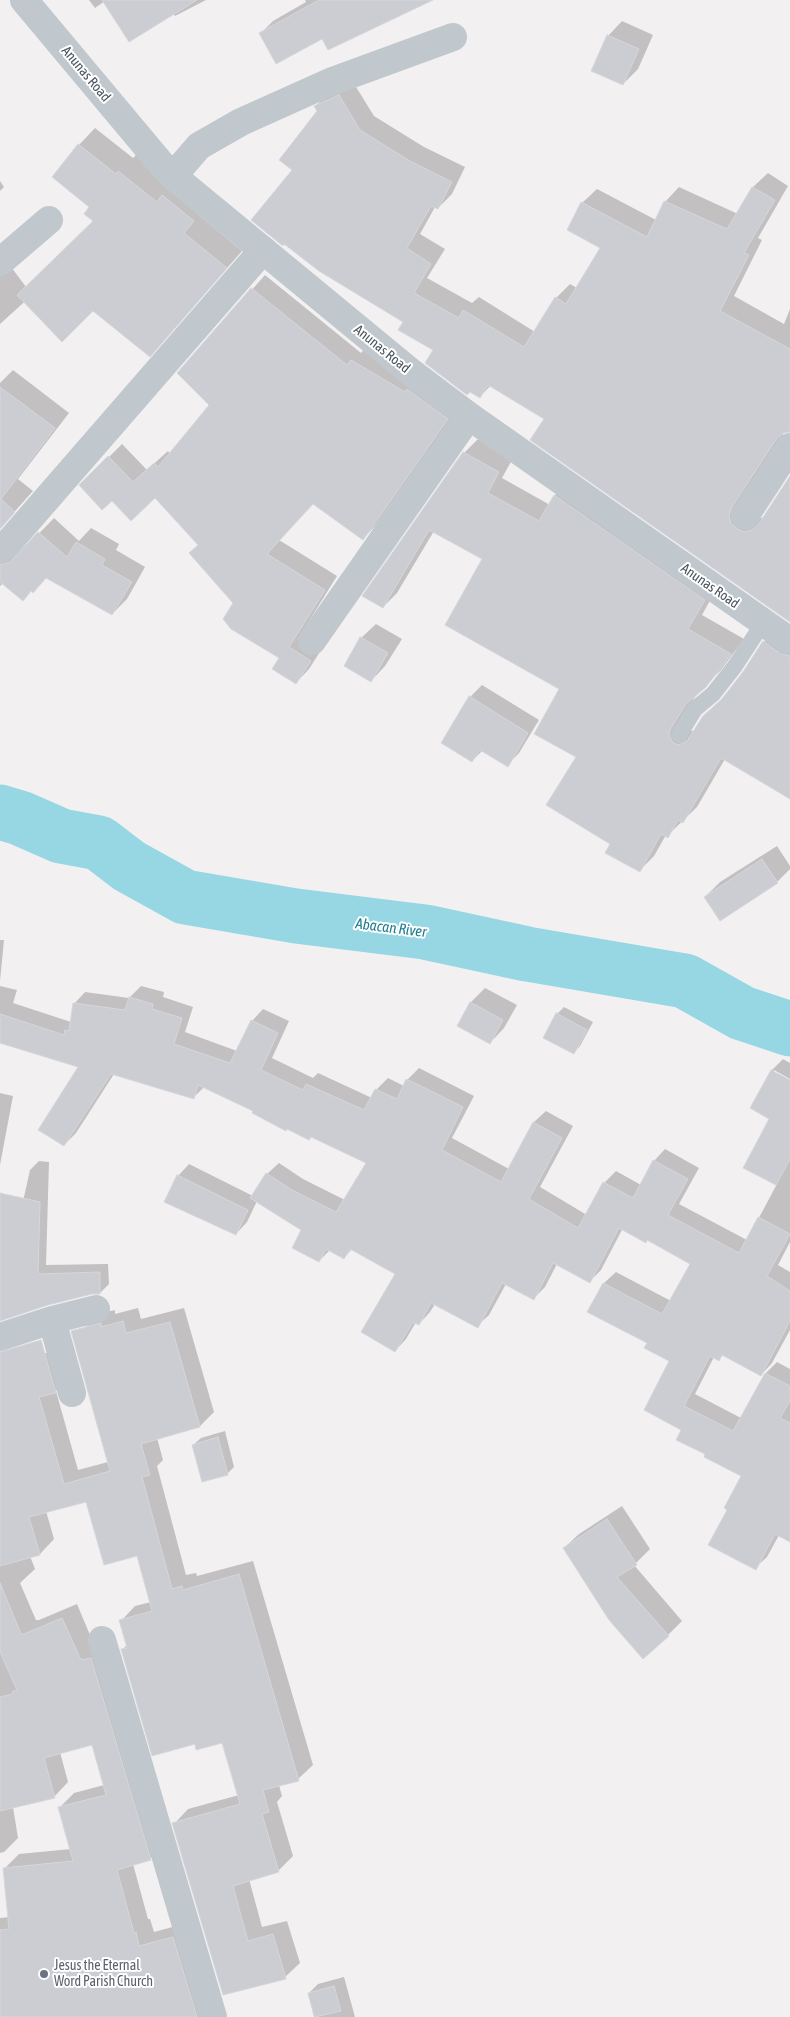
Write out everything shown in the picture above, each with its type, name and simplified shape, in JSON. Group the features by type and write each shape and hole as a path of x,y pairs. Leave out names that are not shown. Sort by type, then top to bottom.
{"street":[{"name":"Anunas Road","path":"24,0 168,170 263,250 412,373 469,416 790,641"},
{"path":"168,170 199,146 241,122 330,82 453,37"},
{"path":"0,262 49,220"},
{"path":"0,550 10,541 263,250"},
{"path":"312,641 469,416"},
{"path":"745,516 790,447"},
{"path":"0,1337 52,1320 96,1310"},
{"path":"52,1320 72,1393"},
{"path":"102,1640 213,2017"}],"lane":[{"path":"678,735 695,709 713,694 735,666 763,623"}],"building":[{"path":"102,0 197,0 129,42"},
{"path":"319,0 433,0 328,50 322,39 276,64 259,33"},
{"path":"607,35 639,49 623,85 591,71"},
{"path":"339,95 360,130 410,161 452,182 438,209 431,206 407,248 431,264 414,293 459,318 463,310 524,347 555,297 566,304 600,248 567,230 581,202 647,237 664,201 727,229 752,187 775,200 744,253 749,255 720,311 790,349 790,432 783,433 777,438 732,507 729,516 731,523 737,529 745,532 752,530 758,525 790,476 790,622 530,440 544,419 488,385 480,398 470,392 467,395 425,363 433,350 398,330 403,322 319,271 284,244 283,246 251,220 292,170 279,160 317,111 314,106"},
{"path":"78,144 116,174 118,171 157,202 162,195 194,221 184,233 227,268 150,357 93,311 62,342 17,295 93,221 84,214 89,207 52,177"},
{"path":"251,288 347,365 351,360 405,392 407,389 448,419 363,540 313,504 267,554 325,590 289,647 311,661 296,684 272,669 279,658 231,629 223,619 233,603 189,553 198,545 155,498 131,521 112,501 102,510 79,485 108,456 133,482 154,463 158,467 209,405 177,373"},
{"path":"0,387 55,428 1,499 15,512 0,529"},
{"path":"463,452 499,472 488,493 539,521 554,495 705,600 688,629 731,654 706,687 686,704 670,730 669,735 673,743 679,745 687,741 703,716 721,700 743,672 763,641 781,654 790,656 790,799 721,758 683,823 678,820 668,838 661,834 640,872 605,853 610,844 546,805 576,757 534,734 559,689 445,625 482,559 429,530 383,608 362,596"},
{"path":"38,532 67,557 76,542 105,559 102,565 132,582 112,615 46,578 23,601 0,582 0,565 10,562"},
{"path":"360,637 388,653 371,682 344,666"},
{"path":"469,696 528,733 508,767 480,750 472,762 441,743"},
{"path":"762,859 778,883 720,921 704,897"},
{"path":"129,997 153,1004 152,1009 182,1018 174,1044 230,1063 251,1020 278,1033 261,1070 303,1090 306,1084 364,1110 375,1089 397,1099 406,1079 421,1086 463,1107 442,1150 501,1182 533,1122 562,1138 529,1199 578,1228 603,1182 633,1198 653,1160 688,1179 668,1215 739,1253 758,1217 790,1234 767,1276 790,1291 790,1321 761,1376 722,1355 719,1361 710,1356 684,1406 733,1431 765,1373 790,1386 790,1401 780,1418 790,1423 790,1542 775,1534 756,1570 708,1545 727,1510 724,1508 741,1476 704,1457 705,1454 676,1440 681,1430 644,1410 669,1361 644,1348 647,1343 587,1312 603,1283 662,1314 690,1264 647,1240 646,1243 619,1228 590,1283 553,1263 534,1300 502,1283 478,1328 431,1303 419,1325 413,1322 395,1352 361,1332 395,1274 350,1249 344,1259 326,1249 319,1262 292,1248 301,1230 250,1198 266,1173 292,1190 336,1212 366,1163 311,1137 309,1140 287,1129 286,1131 252,1113 253,1111 198,1085 194,1099 111,1074 64,1146 38,1130 78,1067 0,1043 0,1014 64,1035 65,1030 69,1031 73,1003 125,1010"},
{"path":"470,1002 503,1020 490,1044 457,1026"},
{"path":"556,1013 587,1030 574,1054 543,1038"},
{"path":"771,1070 790,1080 790,1159 776,1185 743,1168 769,1119 750,1108"},
{"path":"177,1175 248,1210 236,1235 164,1202"},
{"path":"0,1193 40,1202 38,1274 100,1272 100,1294 92,1294 48,1305 0,1321"},
{"path":"123,1321 126,1333 170,1322 200,1427 141,1444 150,1475 142,1477 172,1589 182,1586 183,1590 239,1574 299,1781 263,1790 269,1812 262,1814 279,1872 233,1886 248,1941 273,1934 286,1979 223,1995 172,1823 240,1804 222,1743 196,1750 195,1744 152,1756 121,1649 127,1648 119,1620 152,1611 137,1556 104,1565 86,1502 29,1517 40,1555 0,1566 0,1352 41,1340 56,1393 39,1397 64,1484 110,1471 71,1331 101,1323 101,1327"},
{"path":"218,1437 228,1475 202,1482 192,1445"},
{"path":"607,1519 637,1565 617,1577 669,1636 643,1659 609,1620 563,1548"},
{"path":"0,1583 21,1634 62,1618 81,1660 91,1658 151,1860 117,1870 134,1933 136,1932 139,1946 173,1937 197,2017 0,2017 0,1930 9,1929 3,1868 73,1861 58,1807 106,1795 92,1745 44,1758 55,1798 0,1811 0,1697 13,1694 12,1692 17,1690 0,1652"},
{"path":"334,1986 341,2011 315,2017 308,1993"}],"waterway":[{"name":"Abacan River","path":"0,812 20,818 61,836 99,843 129,866 185,897 296,916 425,932 527,954 685,981 742,1013 790,1029"}],"place":[{"name":"Jesus the Eternal Word Parish Church","path":"44,1974"}]}
